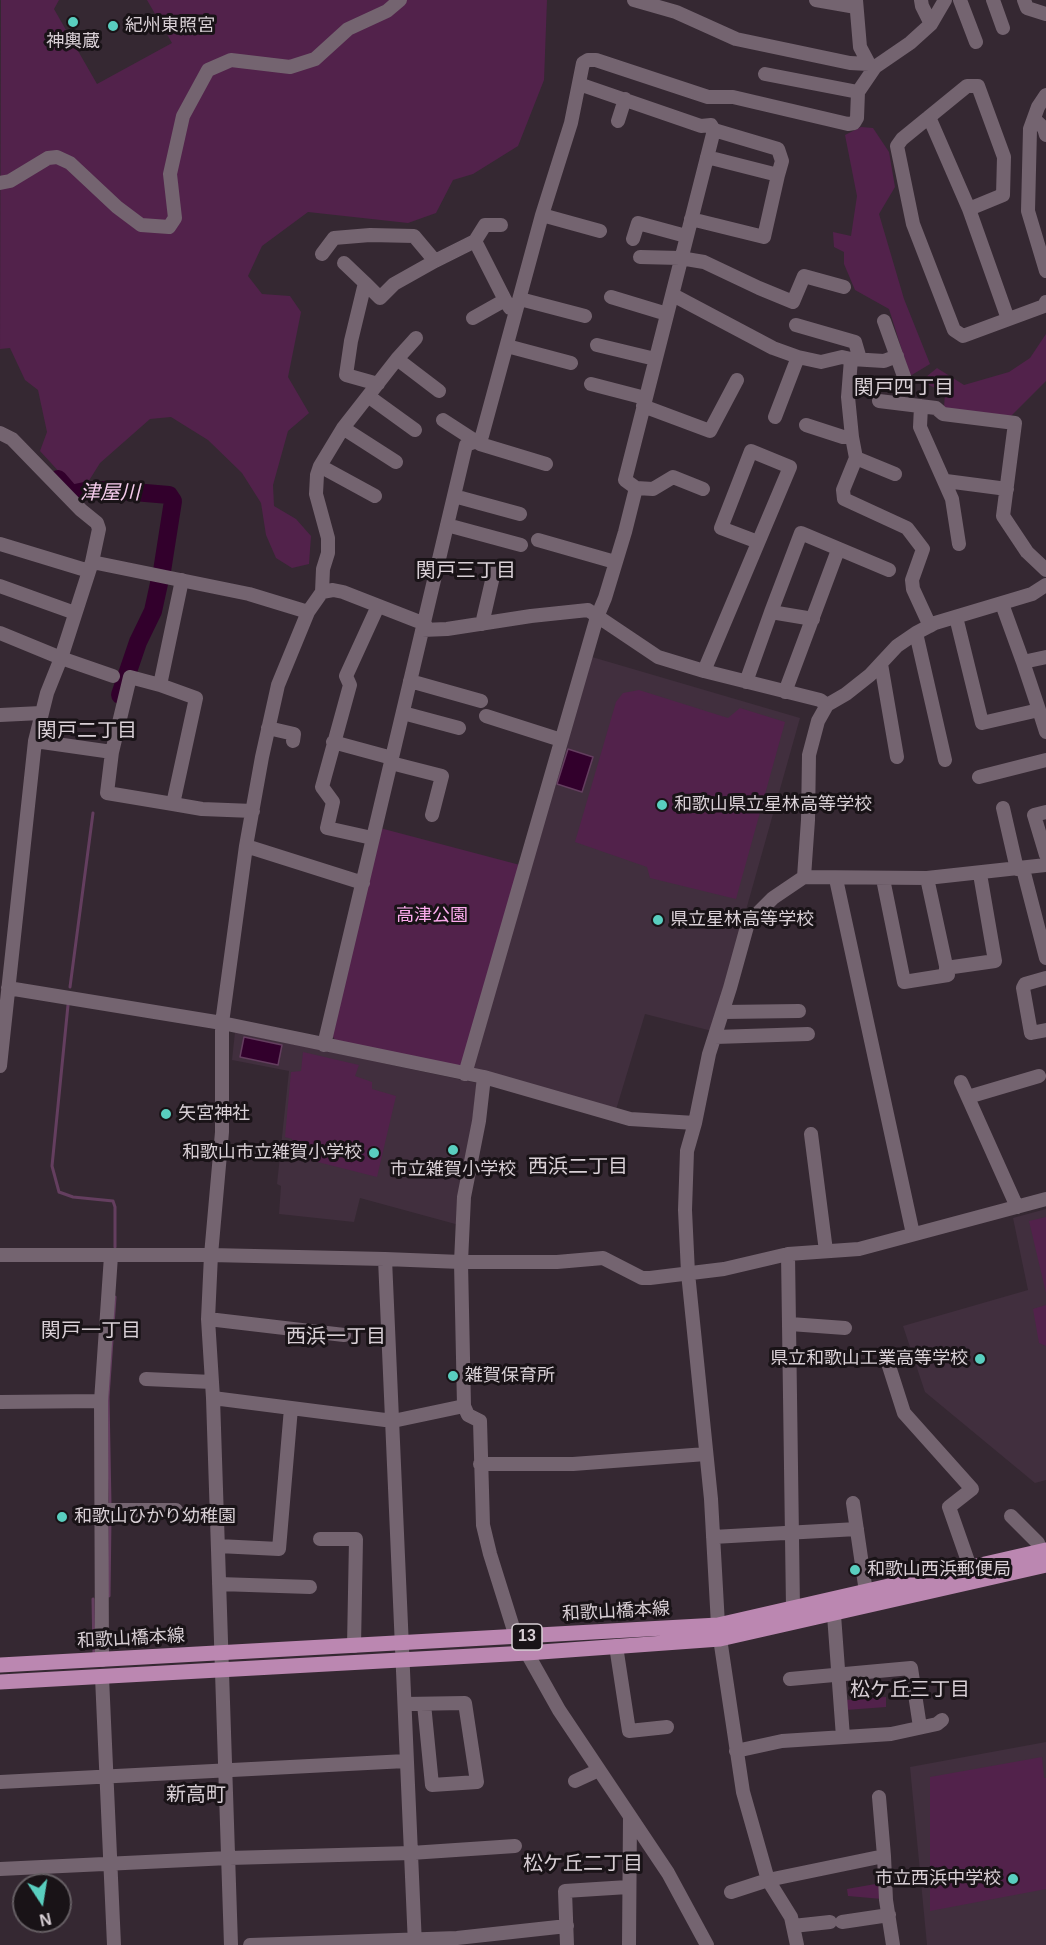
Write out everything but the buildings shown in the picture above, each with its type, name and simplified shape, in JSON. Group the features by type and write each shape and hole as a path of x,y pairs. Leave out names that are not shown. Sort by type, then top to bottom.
{"main road":[{"name":"和歌山橋本線","path":"0,1665 102,1660 222,1662 403,1651 516,1637 719,1632 793,1608 970,1567 1044,1555"},
{"name":"和歌山橋本線","path":"0,1682 102,1677 354,1646 403,1651 527,1653 616,1646 834,1615 1044,1555"}],"street":[{"path":"0,183 10,181 48,158 57,157 70,163 117,207 141,225 169,227 175,218 170,174 183,116 208,70 231,60 290,67 315,58 348,29 387,11 400,0"},
{"path":"634,0 676,12 736,39 872,66"},
{"path":"816,0 856,3 860,47 872,66"},
{"path":"921,0 931,24"},
{"path":"324,1045 466,445 477,441 482,436 542,215 571,123 583,63 596,60 708,97 733,97 848,124 854,123 857,118 858,92 872,66 910,43 931,24 945,0"},
{"path":"960,0 976,42"},
{"path":"993,0 1003,28"},
{"path":"1024,0 1027,8 1046,15"},
{"path":"765,74 858,92"},
{"path":"579,84 701,126 711,125 714,130 778,149 782,161 764,237 691,219"},
{"path":"969,209 1003,195 1004,157 978,86 967,86 902,139 897,146 914,224 954,330 963,336 1044,306 1046,302"},
{"path":"1046,94 1030,129 1028,211 1046,271"},
{"path":"618,121 625,99"},
{"path":"929,117 969,209 1008,319"},
{"path":"1034,119 1044,128 1046,135"},
{"path":"703,489 673,477 653,489 636,488 625,480 714,130"},
{"path":"707,157 778,175"},
{"path":"542,215 600,231"},
{"path":"633,239 638,223 686,236"},
{"path":"344,263 380,298 393,284 475,241 485,225 501,225"},
{"path":"322,254 334,237 414,236 435,261"},
{"path":"475,241 511,309 518,305 585,316"},
{"path":"640,257 680,258 704,262 793,302 804,276 844,287"},
{"path":"365,283 351,341 346,375 378,384"},
{"path":"673,295 773,348 798,357 821,362 842,357 884,361 897,356"},
{"path":"611,297 668,314"},
{"path":"473,318 505,300"},
{"path":"884,321 906,382"},
{"path":"796,325 855,342 855,359 848,397 856,458 843,490 844,499 907,528 923,549 912,580 913,589 930,626"},
{"path":"231,1945 213,1398 208,1319 222,1132 222,1023 246,846 268,728 278,686 308,612 322,591 328,538 316,494 317,475 343,428 416,338"},
{"path":"597,345 655,359"},
{"path":"507,346 571,363"},
{"path":"775,417 798,357"},
{"path":"397,359 439,391"},
{"path":"591,384 644,402 710,431 737,380"},
{"path":"368,396 415,430"},
{"path":"879,401 936,408 943,414 1015,423 1003,516 1027,552 1046,570"},
{"path":"921,406 920,427 946,481 952,499 959,544"},
{"path":"443,420 477,441 546,464"},
{"path":"806,425 843,437 852,437"},
{"path":"343,428 396,462"},
{"path":"0,433 12,439 97,524 99,529 90,566 61,658 47,693 35,741 6,983 0,1066"},
{"path":"704,672 790,467 751,451 721,528 758,542"},
{"path":"856,458 895,474"},
{"path":"320,466 375,496"},
{"path":"946,481 1007,489"},
{"path":"465,1074 636,488"},
{"path":"454,496 520,514"},
{"path":"447,525 522,545"},
{"path":"746,682 801,533 889,570"},
{"path":"538,540 615,562"},
{"path":"0,544 90,566 182,580 249,594 308,612"},
{"path":"785,692 838,550"},
{"path":"482,624 494,572"},
{"path":"160,685 182,580"},
{"path":"804,877 809,755 818,721 827,705 846,694 881,664 897,646 916,633 930,626 1032,594 1046,585"},
{"path":"0,586 75,613"},
{"path":"322,591 343,592 424,627 482,624 574,610 588,610 658,657 704,672 820,699 827,705"},
{"path":"1002,604 1046,732"},
{"path":"372,838 327,828 333,802 322,787 350,685 346,676 378,606"},
{"path":"771,612 813,619"},
{"path":"957,617 982,723 1039,710"},
{"path":"0,633 113,676"},
{"path":"916,633 945,760"},
{"path":"1023,662 1046,657"},
{"path":"881,664 897,758"},
{"path":"173,804 196,698 130,677 112,752 107,793 201,809 253,811"},
{"path":"410,681 481,701"},
{"path":"0,715 42,713"},
{"path":"403,713 459,728"},
{"path":"486,716 561,740"},
{"path":"268,728 294,734 293,741"},
{"path":"35,741 112,752"},
{"path":"333,742 442,776 432,815"},
{"path":"979,777 1046,760"},
{"path":"1003,807 1046,958"},
{"path":"1046,812 1035,815 1046,855"},
{"path":"246,846 363,883"},
{"path":"797,1945 791,1917 768,1880 743,1792 719,1632 706,1454 688,1273 685,1210 687,1151 715,1037 748,923 773,898 804,877 927,878 1046,865"},
{"path":"946,968 996,962 980,874"},
{"path":"883,879 904,982 948,975 927,878"},
{"path":"836,879 913,1234"},
{"path":"1046,978 1025,984 1023,988 1031,1033 1046,1030"},
{"path":"6,983 222,1023 484,1077 630,1119 695,1123"},
{"path":"723,1012 799,1011"},
{"path":"715,1037 808,1034"},
{"path":"968,1098 1039,1076"},
{"path":"484,1077 464,1197 461,1262 464,1406 468,1414 480,1421 483,1525 493,1565 516,1637 559,1710 668,1874 707,1945"},
{"path":"961,1082 1017,1207"},
{"path":"811,1134 826,1251"},
{"path":"0,1255 211,1255 461,1262 557,1262 603,1258 642,1278 650,1278 724,1269 788,1254 859,1249 1046,1199"},
{"path":"788,1254 793,1608"},
{"path":"102,1660 101,1401 111,1256"},
{"path":"385,1259 415,1942"},
{"path":"208,1319 344,1335"},
{"path":"790,1324 845,1328"},
{"path":"888,1363 904,1413 972,1489 950,1507 970,1567"},
{"path":"146,1379 212,1382"},
{"path":"213,1398 393,1422 464,1406"},
{"path":"0,1402 101,1401"},
{"path":"218,1546 279,1549 291,1408"},
{"path":"480,1464 573,1464 706,1454"},
{"path":"853,1503 866,1592"},
{"path":"101,1510 176,1510"},
{"path":"1011,1516 1038,1543 1044,1555"},
{"path":"713,1537 857,1529"},
{"path":"320,1539 356,1539 354,1646"},
{"path":"219,1584 310,1587"},
{"path":"834,1615 843,1737"},
{"path":"616,1646 629,1731 667,1727"},
{"path":"790,1679 911,1668 920,1728"},
{"path":"102,1677 114,1945"},
{"path":"405,1704 465,1703 477,1782 432,1785 424,1704"},
{"path":"736,1751 782,1741 891,1734 937,1724 942,1720"},
{"path":"0,1782 406,1761"},
{"path":"575,1781 599,1770"},
{"path":"879,1797 886,1900 893,1945"},
{"path":"629,1945 630,1817"},
{"path":"0,1869 229,1858 411,1853 515,1846"},
{"path":"731,1892 768,1880 884,1856"},
{"path":"567,1945 565,1891 628,1887"},
{"path":"793,1926 889,1915"},
{"path":"250,1945 457,1941 567,1926"}],"shaded area":[{"name":"和歌山県立星林高等学校","path":"592,657 800,718 712,1031 645,1014 615,1113 470,1068"},
{"path":"568,749 593,757 582,792 557,784"},
{"name":"和歌山市立雑賀小学校","path":"235,1032 477,1083 459,1225 360,1198 354,1222 279,1214 281,1186 277,1184 289,1071 232,1060"},
{"path":"244,1037 282,1045 278,1065 240,1057"},
{"name":"県立和歌山工業高等学校","path":"1046,1209 1046,1480 1035,1483 925,1392 903,1326 1028,1290 1013,1218"},
{"path":"1046,1742 1046,1945 927,1945 910,1767"}],"green space":[{"path":"1,0 59,0 54,9 97,84 172,43 147,0 547,0 544,80 518,146 473,174 453,180 436,213 408,223 308,212 262,246 248,276 262,294 290,296 301,312 288,377 309,413 288,431 273,485 274,506 296,519 311,536 309,564 292,568 276,558 266,535 261,503 242,473 208,440 171,417 150,419 100,463 85,487 74,488 40,451 47,432 38,390 25,380 10,348 0,349"},
{"path":"861,127 873,128 889,152 895,187 879,214 904,299 930,364 910,376 889,309 855,290 844,264 844,252 834,247 833,232 851,236 857,196 845,135"},
{"path":"1046,334 1046,381 1011,416 944,408 945,393 921,381 937,368 964,385 1009,372 1030,358"},
{"path":"639,690 728,718 740,708 785,722 736,899 650,878 647,867 575,842 616,702 623,693"},
{"name":"高津公園","path":"380,828 520,865 462,1067 335,1040 332,1035"},
{"path":"303,1052 359,1065 355,1076 372,1082 372,1089 396,1096 377,1177 290,1155 292,1139 285,1137 291,1072 301,1071"},
{"path":"1046,1217 1046,1293 1029,1221"},
{"path":"1046,1305 1046,1346 1039,1343 1033,1309"},
{"path":"886,1697 886,1707 846,1710 845,1700"},
{"path":"1042,1757 1044,1778 1046,1778 1046,1889 930,1911 930,1777"},
{"path":"881,1883 882,1899 848,1896 847,1889"}],"waterway":[{"name":"津屋川","path":"58,479 71,494 89,490 110,490 169,495 173,501 162,571"},
{"name":"津屋川","path":"120,695 138,642 153,611 160,579"},
{"path":"70,987 93,813"},
{"path":"68,1005 52,1166 59,1192 73,1197 113,1201 115,1247"},
{"path":"110,1505 108,1397 115,1297"},
{"path":"109,1596 110,1519"},
{"path":"93,1599 94,1655"}],"place":[{"name":"神輿蔵","path":"73,22"},
{"name":"紀州東照宮","path":"113,26"},
{"name":"和歌山県立星林高等学校","path":"662,805"},
{"name":"県立星林高等学校","path":"658,920"},
{"name":"矢宮神社","path":"166,1114"},
{"name":"市立雑賀小学校","path":"453,1150"},
{"name":"和歌山市立雑賀小学校","path":"374,1153"},
{"name":"県立和歌山工業高等学校","path":"980,1359"},
{"name":"雑賀保育所","path":"453,1376"},
{"name":"和歌山ひかり幼稚園","path":"62,1517"},
{"name":"和歌山西浜郵便局","path":"855,1570"},
{"name":"市立西浜中学校","path":"1013,1879"}],"district":[{"name":"関戸四丁目","path":"904,388"},
{"name":"関戸三丁目","path":"466,571"},
{"name":"関戸二丁目","path":"87,731"},
{"name":"西浜二丁目","path":"578,1167"},
{"name":"関戸一丁目","path":"91,1331"},
{"name":"西浜一丁目","path":"336,1337"},
{"name":"松ケ丘三丁目","path":"910,1690"},
{"name":"新高町","path":"196,1795"},
{"name":"松ケ丘二丁目","path":"583,1864"}]}
